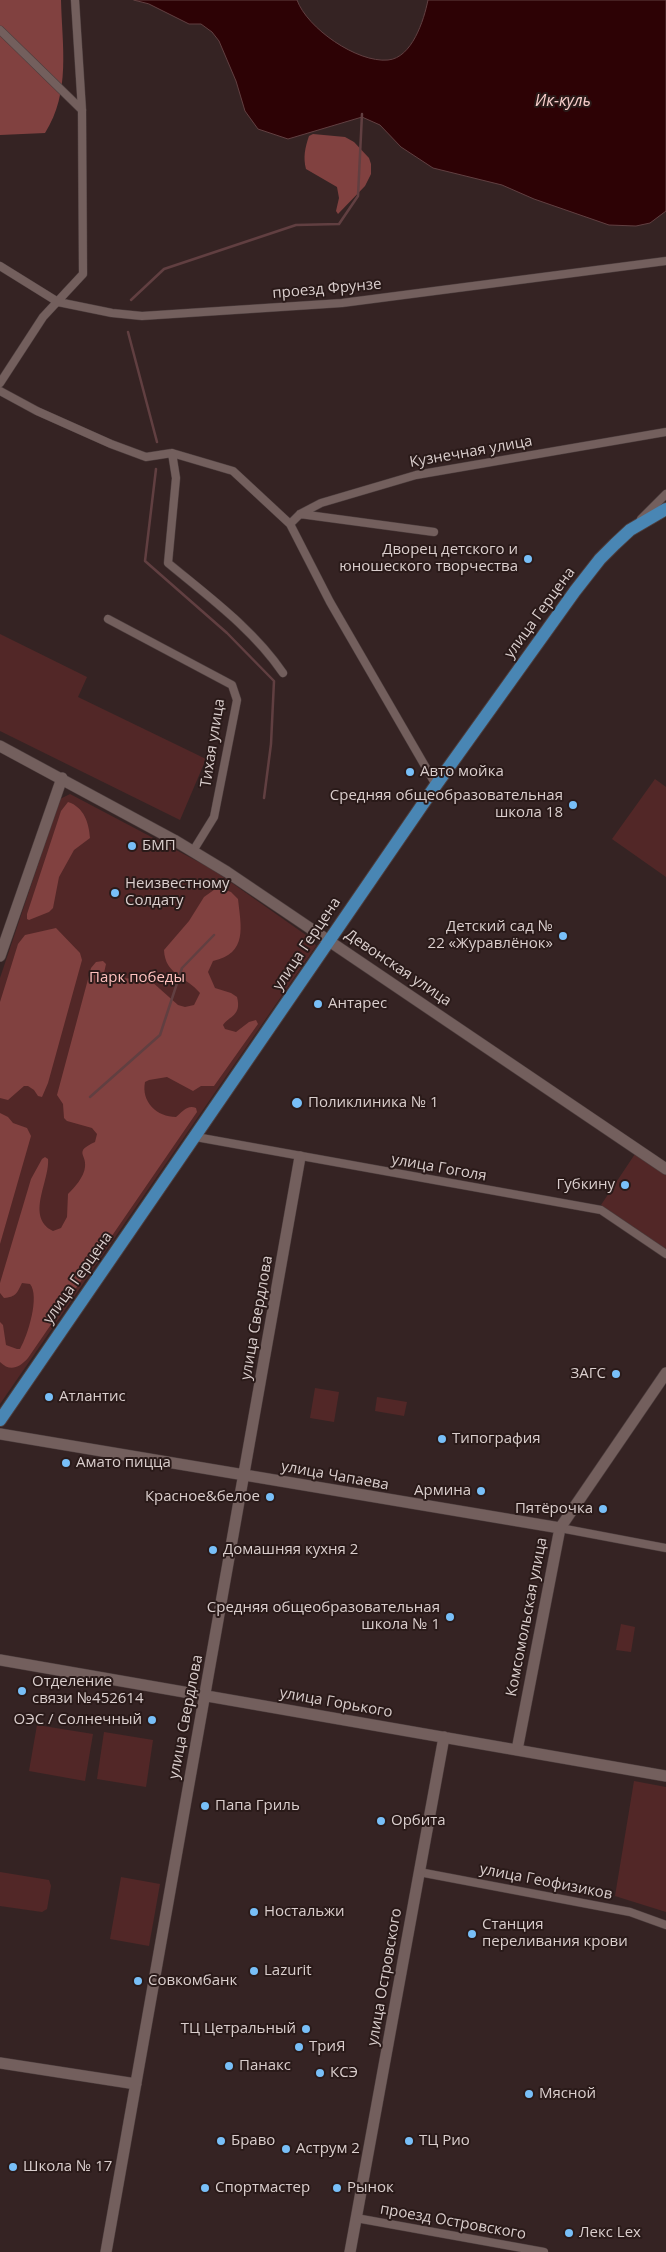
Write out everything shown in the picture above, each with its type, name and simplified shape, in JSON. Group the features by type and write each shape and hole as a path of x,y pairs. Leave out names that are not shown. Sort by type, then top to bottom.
{"main road":[{"name":"улица Герцена","path":"0,1420 436,785 575,591 600,559 630,530 666,509"}],"street":[{"path":"0,383 43,317 83,274 82,110 75,0"},
{"path":"0,30 82,110"},
{"name":"проезд Фрунзе","path":"0,266 58,302 112,313 142,316 342,303 666,261"},
{"path":"0,391 37,411 111,444 146,457 172,453 234,472 290,524 330,602 436,785"},
{"name":"Кузнечная улица","path":"290,524 300,514 321,503 416,475 666,432"},
{"path":"172,453 176,478 168,563 233,615 269,653 283,673"},
{"path":"630,530 666,494"},
{"path":"300,514 434,532"},
{"name":"Тихая улица","path":"108,619 232,685 237,700 214,817 193,851"},
{"name":"Девонская улица","path":"0,746 62,778 193,851 330,940 666,1169"},
{"path":"0,956 62,778"},
{"name":"улица Гоголя","path":"196,1137 602,1210 666,1254"},
{"name":"улица Свердлова","path":"106,2252 300,1157"},
{"name":"Комсомольская улица","path":"517,1750 560,1528 666,1373"},
{"name":"улица Чапаева","path":"0,1434 560,1528 666,1548"},
{"name":"улица Горького","path":"0,1660 666,1776"},
{"name":"улица Островского","path":"350,2252 444,1737"},
{"name":"улица Геофизиков","path":"419,1872 630,1912 666,1925"},
{"path":"0,2063 136,2084"},
{"name":"проезд Островского","path":"356,2218 544,2252"}],"green space":[{"path":"0,634 87,677 78,697 206,759 180,820 0,731"},
{"path":"655,779 666,787 666,877 612,839"},
{"name":"Парк победы","path":"70,794 212,869 313,940 316,946 0,1404 0,978 60,799"},
{"path":"635,1154 666,1175 666,1249 601,1205"},
{"path":"315,1388 339,1392 334,1422 310,1418"},
{"path":"377,1397 407,1402 404,1416 375,1411"},
{"path":"621,1624 635,1627 631,1652 616,1650"},
{"path":"37,1725 93,1734 85,1781 29,1771"},
{"path":"104,1732 153,1740 146,1787 97,1779"},
{"path":"634,1781 666,1787 666,1912 615,1896"},
{"path":"0,1872 49,1880 51,1886 47,1909 42,1912 0,1906"},
{"path":"121,1877 160,1884 149,1946 110,1939"}],"shaded area":[{"path":"0,0 61,0 62,85 59,101 45,133 0,135"},
{"path":"313,134 345,137 354,142 369,158 371,164 371,174 365,186 338,214 336,211 339,198 337,187 306,169 306,149 309,136"},
{"path":"68,802 78,808 85,816 90,838 74,850 59,877 53,908 49,912 29,920 27,919 27,914 61,811"},
{"path":"218,887 231,892 238,899 241,929 240,938 232,952 213,961 208,972 215,988 237,997 238,1008 236,1012 223,1025 225,1029 236,1032 249,1022 256,1020 258,1024 214,1086 201,1086 193,1091 167,1077 145,1082 145,1096 157,1111 176,1117 190,1107 196,1108 197,1112 28,1358 14,1368 7,1367 0,1362 0,1322 3,1325 6,1345 20,1349 32,1316 34,1297 30,1284 22,1283 17,1292 11,1297 4,1298 0,1293 0,1283 31,1179 42,1159 45,1157 48,1159 48,1168 41,1198 41,1217 45,1225 53,1231 61,1228 67,1217 68,1194 79,1182 84,1171 85,1163 82,1153 84,1148 95,1142 97,1134 92,1128 67,1121 64,1118 63,1104 57,1095 91,968 96,962 103,961 106,964 102,982 115,977 151,981 178,1005 185,1007 194,1005 200,993 172,970 165,958 164,950 189,921 204,897"},
{"path":"56,928 80,953 82,960 48,1083 42,1097 38,1096 28,1086 24,1086 8,1100 0,1098 0,1002 18,944 25,935"},
{"path":"0,1113 8,1117 13,1123 27,1128 31,1136 0,1244"}],"water":[{"name":"Ик-куль","path":"134,0 297,0 311,22 335,42 362,56 388,60 404,53 416,37 428,0 666,0 666,211 650,223 636,226 609,225 534,199 502,185 433,168 401,147 380,125 362,117 288,139 258,129 245,111 236,81 219,41 212,32 201,24 189,24 149,4"}],"waterway":[{"path":"131,300 164,269 296,225 339,224 358,196 362,114"},
{"path":"128,332 157,442"},
{"path":"156,469 145,561 227,633 274,681 271,744 264,798"},
{"path":"90,1097 160,1035 182,968 214,935"}],"place":[{"name":"Дворец детского и юношеского творчества","path":"528,559"},
{"name":"Авто мойка","path":"410,772"},
{"name":"Средняя общеобразовательная школа 18","path":"573,805"},
{"name":"БМП","path":"132,846"},
{"name":"Неизвестному Солдату","path":"115,893"},
{"name":"Детский сад № 22 «Журавлёнок»","path":"563,936"},
{"name":"Антарес","path":"318,1004"},
{"name":"Поликлиника № 1","path":"297,1103"},
{"name":"Губкину","path":"625,1185"},
{"name":"ЗАГС","path":"616,1374"},
{"name":"Атлантис","path":"49,1397"},
{"name":"Типография","path":"442,1439"},
{"name":"Амато пицца","path":"66,1463"},
{"name":"Армина","path":"481,1491"},
{"name":"Красное&белое","path":"270,1497"},
{"name":"Пятёрочка","path":"603,1509"},
{"name":"Домашняя кухня 2","path":"213,1550"},
{"name":"Средняя общеобразовательная школа № 1","path":"450,1617"},
{"name":"Отделение связи №452614","path":"22,1691"},
{"name":"ОЭС / Солнечный","path":"152,1720"},
{"name":"Папа Гриль","path":"205,1806"},
{"name":"Орбита","path":"381,1821"},
{"name":"Ностальжи","path":"254,1912"},
{"name":"Станция переливания крови","path":"472,1934"},
{"name":"Lazurit","path":"254,1971"},
{"name":"Совкомбанк","path":"138,1981"},
{"name":"ТЦ Цетральный","path":"306,2029"},
{"name":"ТриЯ","path":"299,2047"},
{"name":"Панакс","path":"229,2066"},
{"name":"КСЭ","path":"320,2073"},
{"name":"Мясной","path":"529,2094"},
{"name":"Браво","path":"221,2141"},
{"name":"ТЦ Рио","path":"409,2141"},
{"name":"Аструм 2","path":"286,2149"},
{"name":"Школа № 17","path":"13,2167"},
{"name":"Спортмастер","path":"205,2188"},
{"name":"Рынок","path":"337,2188"},
{"name":"Лекс Lex","path":"569,2233"}]}
